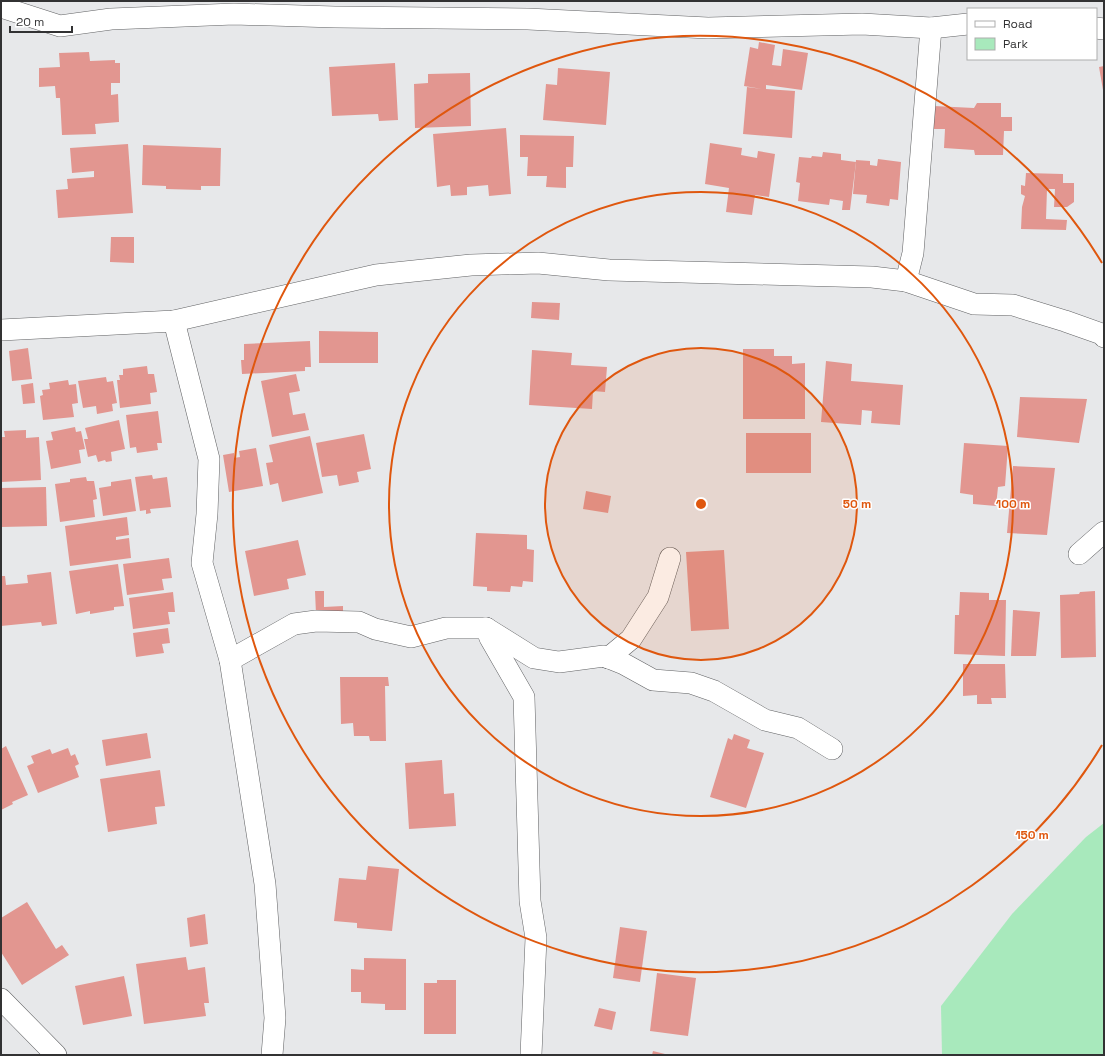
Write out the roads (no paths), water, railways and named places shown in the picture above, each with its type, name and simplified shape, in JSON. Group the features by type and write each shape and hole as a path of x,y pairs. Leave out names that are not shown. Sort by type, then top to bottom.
{"street":[{"path":"1,7 60,26 241,7 335,17 528,19 708,28 862,24 932,28 967,24"},
{"path":"906,281 913,246 932,28"},
{"path":"1,330 174,320 376,275 470,265 538,263 609,270 872,277 906,281 974,304 1013,305 1102,334 1104,337"},
{"path":"174,320 209,459 207,514 202,563 230,660 265,884 275,1018 272,1055"},
{"path":"1079,554 1104,532"},
{"path":"608,658 631,638 658,597 670,558"},
{"path":"230,660 294,624 316,621 359,622 375,628 411,636 446,628 486,628 534,658 559,662 604,656 624,664 653,680 691,683 714,691 765,720 798,728 832,748"},
{"path":"486,628 490,638 524,697 530,901 536,938 531,1055"},
{"path":"1,999 56,1055"}]}
